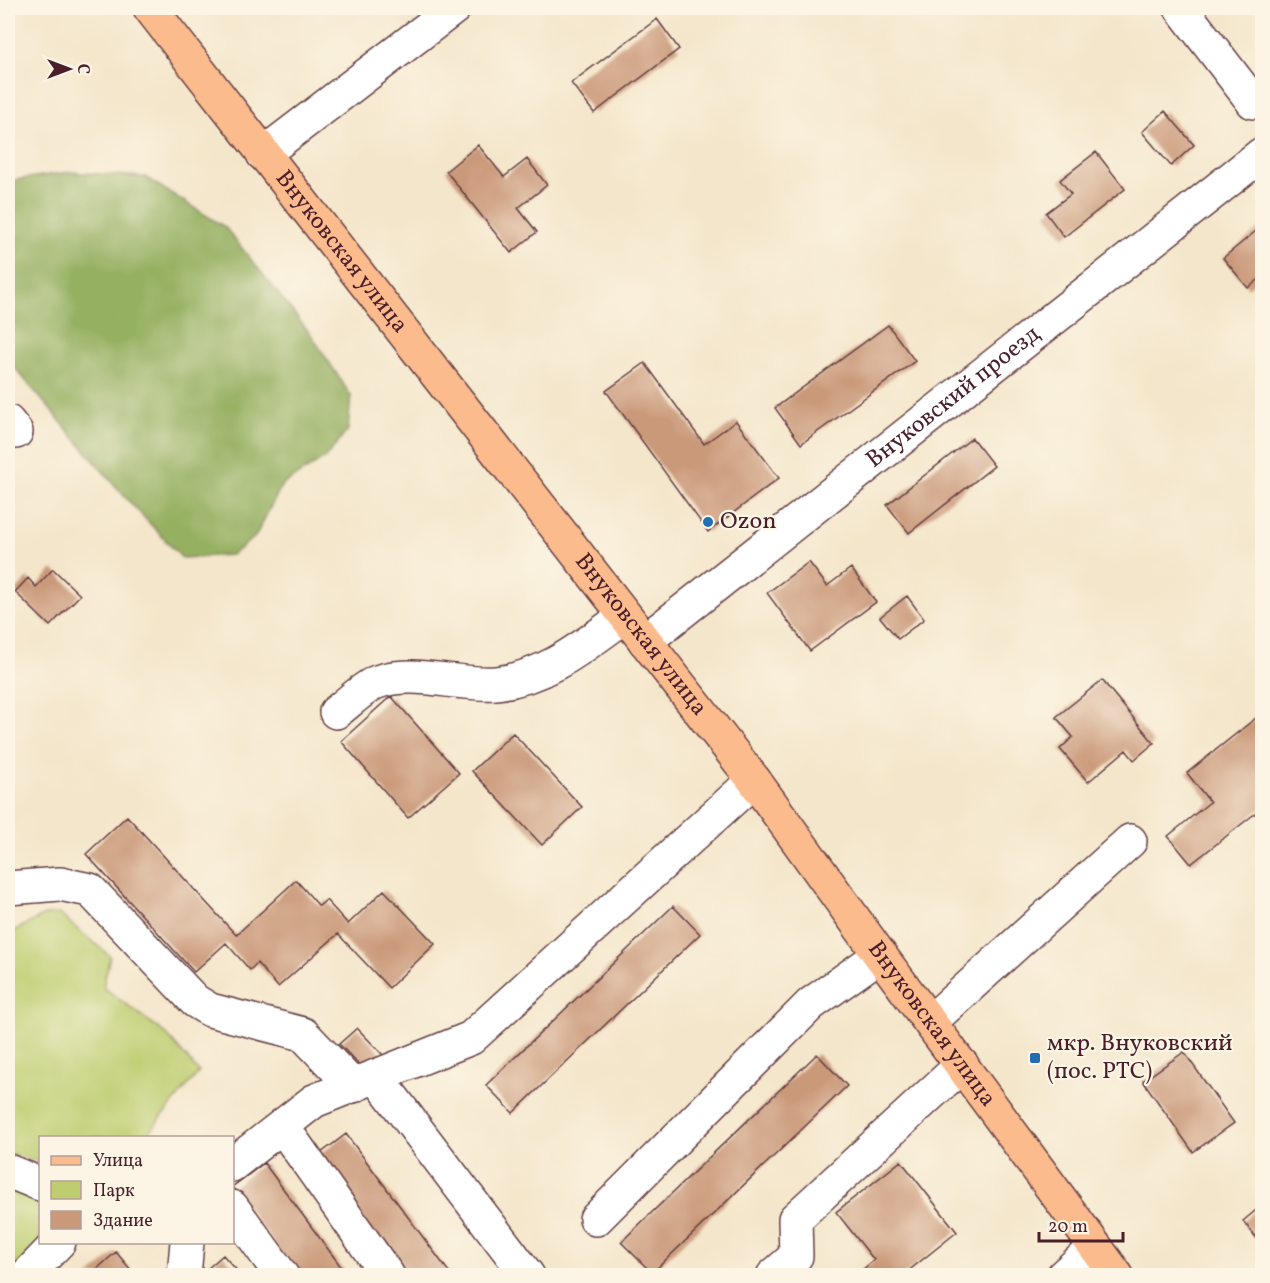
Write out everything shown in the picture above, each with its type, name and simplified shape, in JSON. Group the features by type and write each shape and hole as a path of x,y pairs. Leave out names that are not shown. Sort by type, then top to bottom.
{"main road":[{"name":"Внуковская улица","path":"150,8 754,780 880,955 1117,1275"}],"street":[{"path":"263,154 454,8"},
{"path":"1182,8 1259,106"},
{"name":"Внуковский проезд","path":"645,641 1263,154"},
{"path":"336,712 376,683 400,678 496,683 522,676 560,662 624,616"},
{"path":"234,1163 314,1101 471,1038 754,780"},
{"path":"930,1022 1130,841"},
{"path":"8,888 60,884 90,890 195,1001 210,1010 303,1034 365,1081 528,1275"},
{"path":"596,1219 811,1005 880,955"},
{"path":"773,1275 796,1256 795,1219 962,1065"},
{"path":"282,1126 388,1275"},
{"path":"8,1171 39,1184"},
{"path":"234,1210 282,1275"},
{"path":"26,1275 57,1244"},
{"path":"184,1275 187,1244"},
{"path":"1063,1275 1095,1247"}],"green space":[{"path":"70,172 145,177 225,227 312,336 351,396 348,430 325,458 282,485 255,537 231,555 182,558 125,497 8,360 8,181"},
{"path":"59,914 110,956 103,987 166,1034 199,1072 146,1136 39,1136 39,1162 8,1153 8,934 45,915"},
{"path":"8,1185 39,1200 39,1244 43,1244 8,1274"}],"building":[{"path":"657,19 679,49 594,113 571,83"},
{"path":"1165,111 1194,145 1171,166 1142,132"},
{"path":"478,145 504,177 527,159 547,185 518,208 537,232 511,253 446,171"},
{"path":"1096,152 1125,189 1064,237 1046,213 1071,194 1060,180"},
{"path":"1262,226 1262,277 1248,288 1223,258"},
{"path":"888,325 915,361 801,444 775,408"},
{"path":"645,363 704,444 736,421 779,478 708,532 606,391"},
{"path":"972,438 994,466 909,533 887,505"},
{"path":"809,562 827,586 851,568 876,602 810,651 767,593"},
{"path":"53,569 80,595 50,626 15,592 28,578 36,587"},
{"path":"907,596 924,619 898,639 880,617"},
{"path":"1102,680 1154,743 1134,760 1126,750 1088,782 1060,749 1073,737 1056,717"},
{"path":"391,696 459,773 408,818 341,741"},
{"path":"1262,713 1262,808 1191,864 1168,836 1210,802 1187,773"},
{"path":"513,733 582,807 542,845 472,771"},
{"path":"127,816 236,935 296,880 319,906 326,900 348,924 384,890 435,944 389,988 338,934 278,987 257,963 250,970 226,943 194,972 86,854"},
{"path":"673,906 700,934 513,1113 486,1085"},
{"path":"357,1028 383,1055 365,1071 339,1044"},
{"path":"1184,1052 1234,1123 1193,1152 1143,1081"},
{"path":"817,1054 847,1086 652,1273 621,1242"},
{"path":"346,1134 452,1276 400,1276 312,1160"},
{"path":"901,1161 957,1232 902,1276 855,1276 874,1260 836,1212"},
{"path":"264,1163 348,1276 298,1276 234,1190 234,1186"},
{"path":"1262,1205 1262,1245 1243,1221"},
{"path":"116,1252 136,1276 89,1276"},
{"path":"223,1255 242,1276 199,1276"}],"place":[{"name":"Ozon","path":"708,522"},
{"name":"мкр. Внуковский (пос. РТС)","path":"1035,1058"}]}
